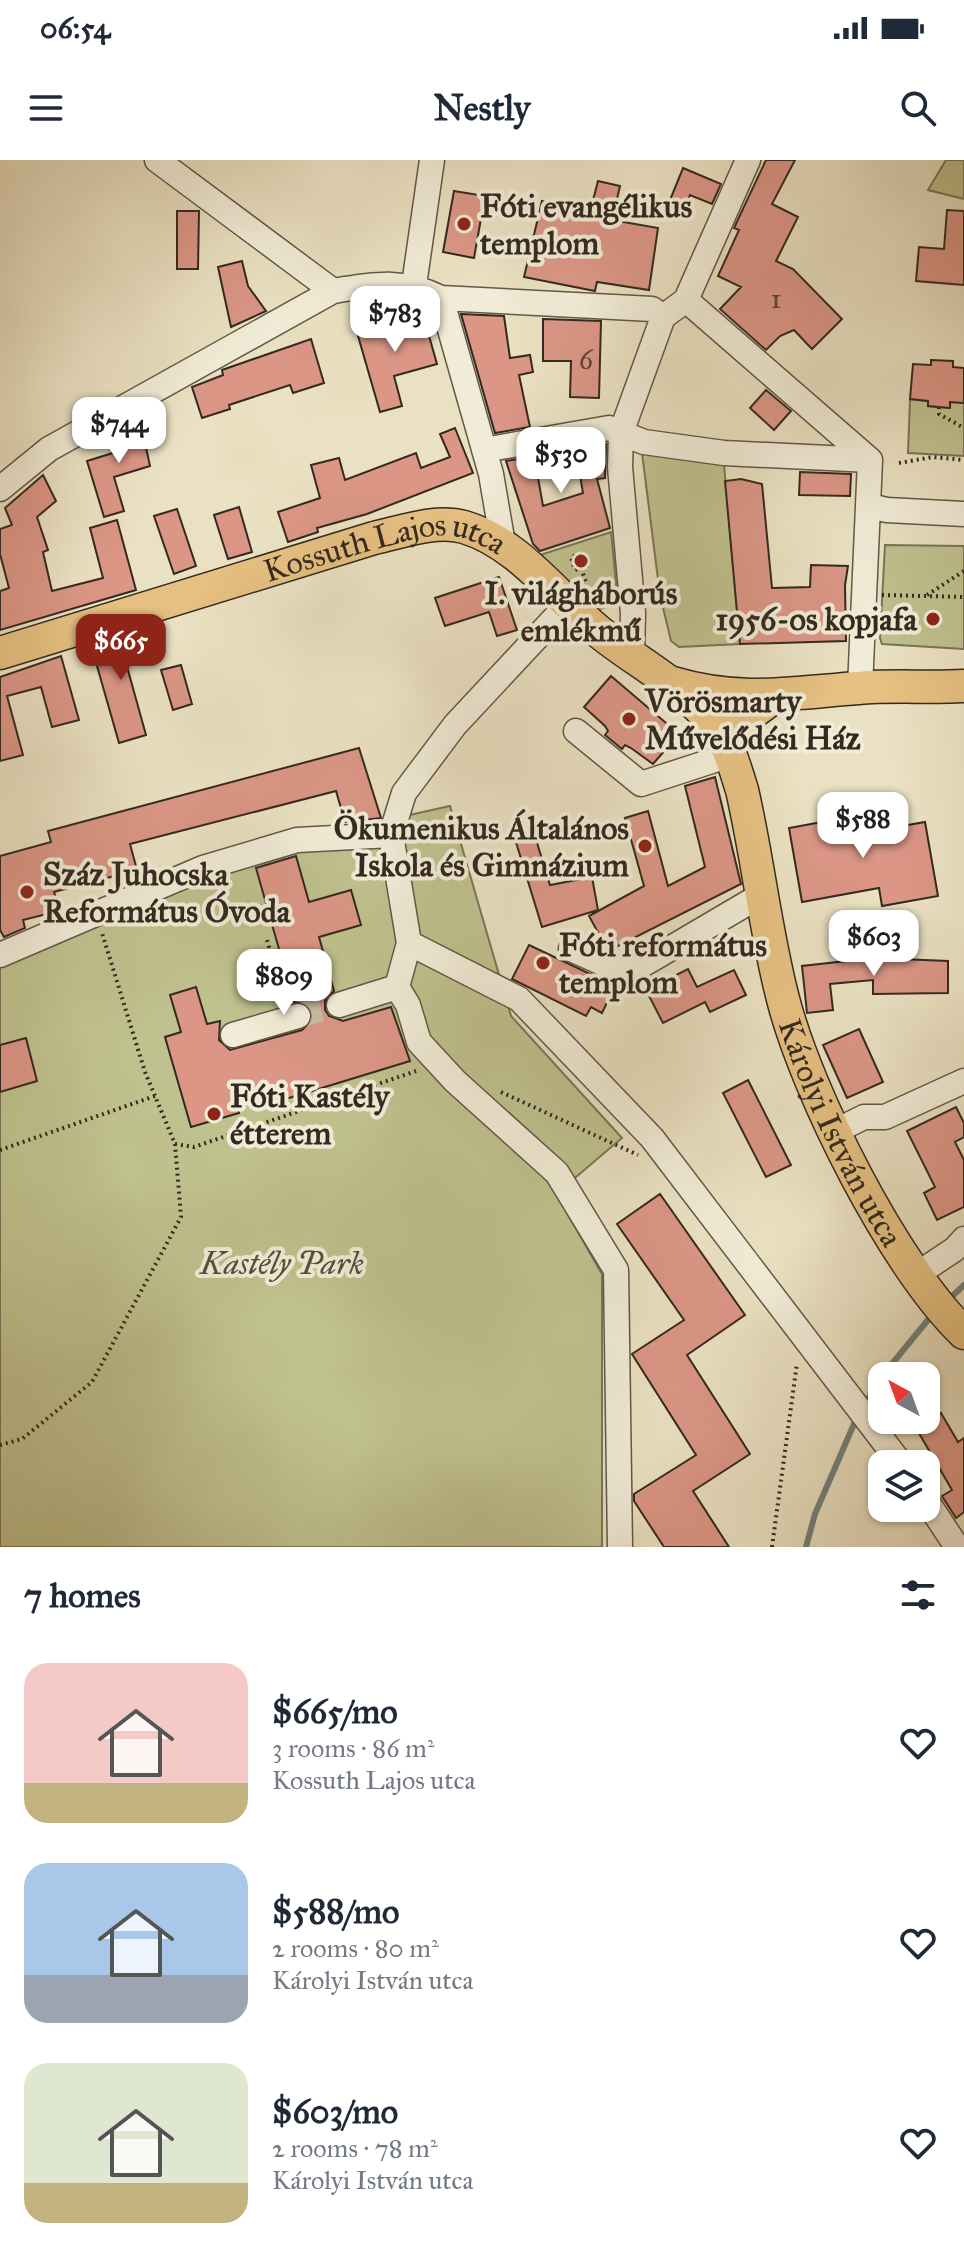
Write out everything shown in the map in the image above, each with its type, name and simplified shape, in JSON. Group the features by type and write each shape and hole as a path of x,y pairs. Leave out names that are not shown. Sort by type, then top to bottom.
{"main road":[{"name":"Kossuth Lajos utca","path":"0,653 374,538 433,524 463,527 503,544 567,605 670,682 715,725"},
{"path":"670,682 760,703"},
{"path":"715,725 726,704 760,703 860,688 964,686"},
{"path":"732,758 760,703"},
{"name":"Károlyi István utca","path":"715,725 732,758 754,840 782,997 798,1051 836,1131 940,1306"}],"street":[{"path":"157,160 333,291"},
{"path":"414,285 432,160"},
{"path":"632,655 633,613 620,467 621,433 663,317 686,300 748,160"},
{"path":"0,489 49,449 333,291 373,284 414,285 441,298 652,309 663,317"},
{"path":"441,298 484,450 503,544"},
{"path":"686,300 870,460"},
{"path":"484,450 609,428 644,442 724,453 870,460"},
{"path":"860,688 870,460"},
{"path":"869,506 887,510 964,514"},
{"path":"567,605 455,725 404,793 391,835 409,943 397,987 408,1005 419,1042 557,1173 616,1270 620,1547"},
{"path":"576,731 641,784 732,758"},
{"path":"0,955 203,868 297,840 391,835"},
{"path":"571,949 627,974 763,894"},
{"path":"409,943 519,999 652,1138 890,1450"},
{"path":"339,1005 397,987"},
{"path":"233,1035 294,1017"},
{"path":"836,1131 864,1117 885,1117 964,1081"},
{"path":"940,1306 961,1249"},
{"path":"940,1521 957,1547"}],"path":[{"path":"939,407 939,414 964,428"},
{"path":"899,463 933,457 964,460"},
{"path":"583,553 587,566 575,570 571,557 583,553"},
{"path":"925,596 964,571"},
{"path":"863,594 964,597"},
{"path":"0,1445 22,1439 92,1382 181,1217 175,1144 155,1096 97,915"},
{"path":"267,940 294,1017"},
{"path":"175,1144 194,1147 438,1063"},
{"path":"495,1089 680,1175"},
{"path":"0,1150 155,1096"},
{"path":"772,1547 801,1331"}],"green space":[{"path":"946,160 964,160 964,199 928,190"},
{"path":"910,399 928,401 928,406 949,408 950,402 964,403 964,456 908,453"},
{"path":"642,453 724,465 740,644 679,647 671,641 660,595"},
{"path":"611,532 618,603 600,609 537,556"},
{"path":"885,545 964,546 964,649 882,644"},
{"name":"Kastély Park","path":"450,806 511,1016 622,1138 556,1194 602,1274 602,1547 0,1547 0,967 297,840"}],"building":[{"path":"766,160 795,160 772,204 798,217 776,261 793,269 842,319 812,349 794,330 780,336 766,350 720,309 741,287 718,276 739,230 734,228"},
{"path":"683,168 721,184 712,204 690,195 683,212 668,205"},
{"path":"598,181 620,186 612,220 658,228 649,290 597,282 595,291 524,277 542,201 590,212"},
{"name":"Fóti evangélikus templom","path":"454,191 485,196 474,258 443,252"},
{"path":"947,210 964,211 964,285 916,281 919,247 944,249"},
{"path":"177,211 199,211 198,269 177,269"},
{"path":"242,261 248,286 266,311 231,327 218,267"},
{"path":"422,311 437,364 394,376 402,406 380,412 356,329"},
{"path":"461,314 504,316 510,358 530,355 533,372 519,375 530,427 495,433"},
{"path":"543,319 601,321 599,398 570,397 571,361 543,361"},
{"path":"311,339 324,383 293,393 290,385 229,405 230,409 202,418 192,387 223,375 222,370"},
{"path":"931,360 953,361 953,367 964,368 964,403 950,402 950,408 928,406 928,401 910,399 913,364 931,365"},
{"path":"766,390 791,411 774,430 750,408"},
{"path":"140,419 150,466 114,477 124,511 104,517 87,461 116,452 110,432"},
{"path":"455,428 473,473 367,514 317,528 318,532 288,542 278,512 320,498 311,465 339,458 345,480 416,453 421,468 450,457 440,434"},
{"path":"606,444 605,478 597,479 610,528 540,551 533,544 506,461","holes":["578,464 583,493 543,506 537,472"]},
{"path":"800,472 851,474 850,496 799,495"},
{"path":"43,475 56,501 37,517 48,550 43,552 52,591 103,578 90,528 117,520 136,590 0,630 0,591 9,588 0,554 0,529 12,525 5,508"},
{"path":"741,479 762,484 772,588 810,587 811,565 848,566 845,585 846,641 740,644 725,481"},
{"path":"239,507 252,552 228,559 214,515"},
{"path":"177,509 196,566 174,574 154,516"},
{"path":"499,577 517,630 497,636 489,612 445,626 435,598"},
{"path":"143,630 149,654 126,663 146,735 119,743 91,645"},
{"path":"61,656 79,720 52,727 41,687 7,696 23,755 0,761 0,677"},
{"path":"181,665 192,704 173,710 161,670"},
{"name":"Vörösmarty Művelődési Ház","path":"611,676 679,734 653,764 625,745 622,749 605,735 608,731 605,726 584,707"},
{"path":"359,748 381,818 345,822 336,791 130,844 137,870 54,892 58,904 46,907 47,914 23,920 25,928 4,937 0,930 0,856 51,842 48,831"},
{"path":"715,777 741,884 607,949 589,916 644,886 625,818 648,811 668,886 705,867 685,786"},
{"path":"871,813 874,831 925,822 938,896 882,906 879,888 802,902 789,828"},
{"path":"534,833 550,885 592,877 598,910 542,927 515,839"},
{"path":"296,856 309,902 351,890 361,925 319,937 334,991 325,1001 325,1010 329,1016 343,1021 391,1007 410,1061 276,1102 274,1093 237,1104 239,1113 191,1127 165,1037 181,1032 170,995 196,987 207,1024 220,1021 219,1040 230,1050 302,1030 312,1020 309,1006 294,1002 256,868"},
{"name":"Fóti református templom","path":"529,945 605,981 600,992 610,996 602,1013 591,1007 586,1016 512,979"},
{"path":"874,958 948,961 948,993 873,994 873,980 830,984 833,1010 807,1013 802,966"},
{"path":"688,969 697,987 734,970 746,995 710,1012 705,1002 663,1023 646,990"},
{"path":"859,1029 883,1082 847,1098 823,1045"},
{"path":"26,1038 37,1081 0,1092 0,1045"},
{"path":"748,1080 791,1165 766,1177 723,1093"},
{"path":"956,1107 964,1123 964,1137 955,1142 964,1160 964,1207 937,1220 924,1193 935,1187 907,1131"},
{"path":"660,1194 745,1315 687,1355 750,1454 693,1491 729,1547 664,1547 634,1501 634,1494 696,1455 632,1354 684,1320 617,1224"},
{"path":"940,1414 958,1442 964,1438 964,1512 956,1518 942,1496 952,1490 940,1469 940,1450 929,1450 919,1434 940,1434"}],"waterway":[{"path":"946,1302 964,1285"},
{"path":"893,1362 932,1315"},
{"path":"865,1404 868,1399"},
{"path":"806,1547 815,1514 857,1417"}],"tunnel":[{"path":"298,1016 339,1005"}],"place":[{"name":"Fóti evangélikus templom","path":"464,224"},
{"name":"I. világháborús emlékmű","path":"581,561"},
{"name":"1956-os kopjafa","path":"933,619"},
{"name":"Vörösmarty Művelődési Ház","path":"629,719"},
{"name":"Ökumenikus Általános Iskola és Gimnázium","path":"645,846"},
{"name":"Száz Juhocska Református Óvoda","path":"27,892"},
{"name":"Fóti református templom","path":"543,963"},
{"name":"Fóti Kastély étterem","path":"214,1114"}]}
